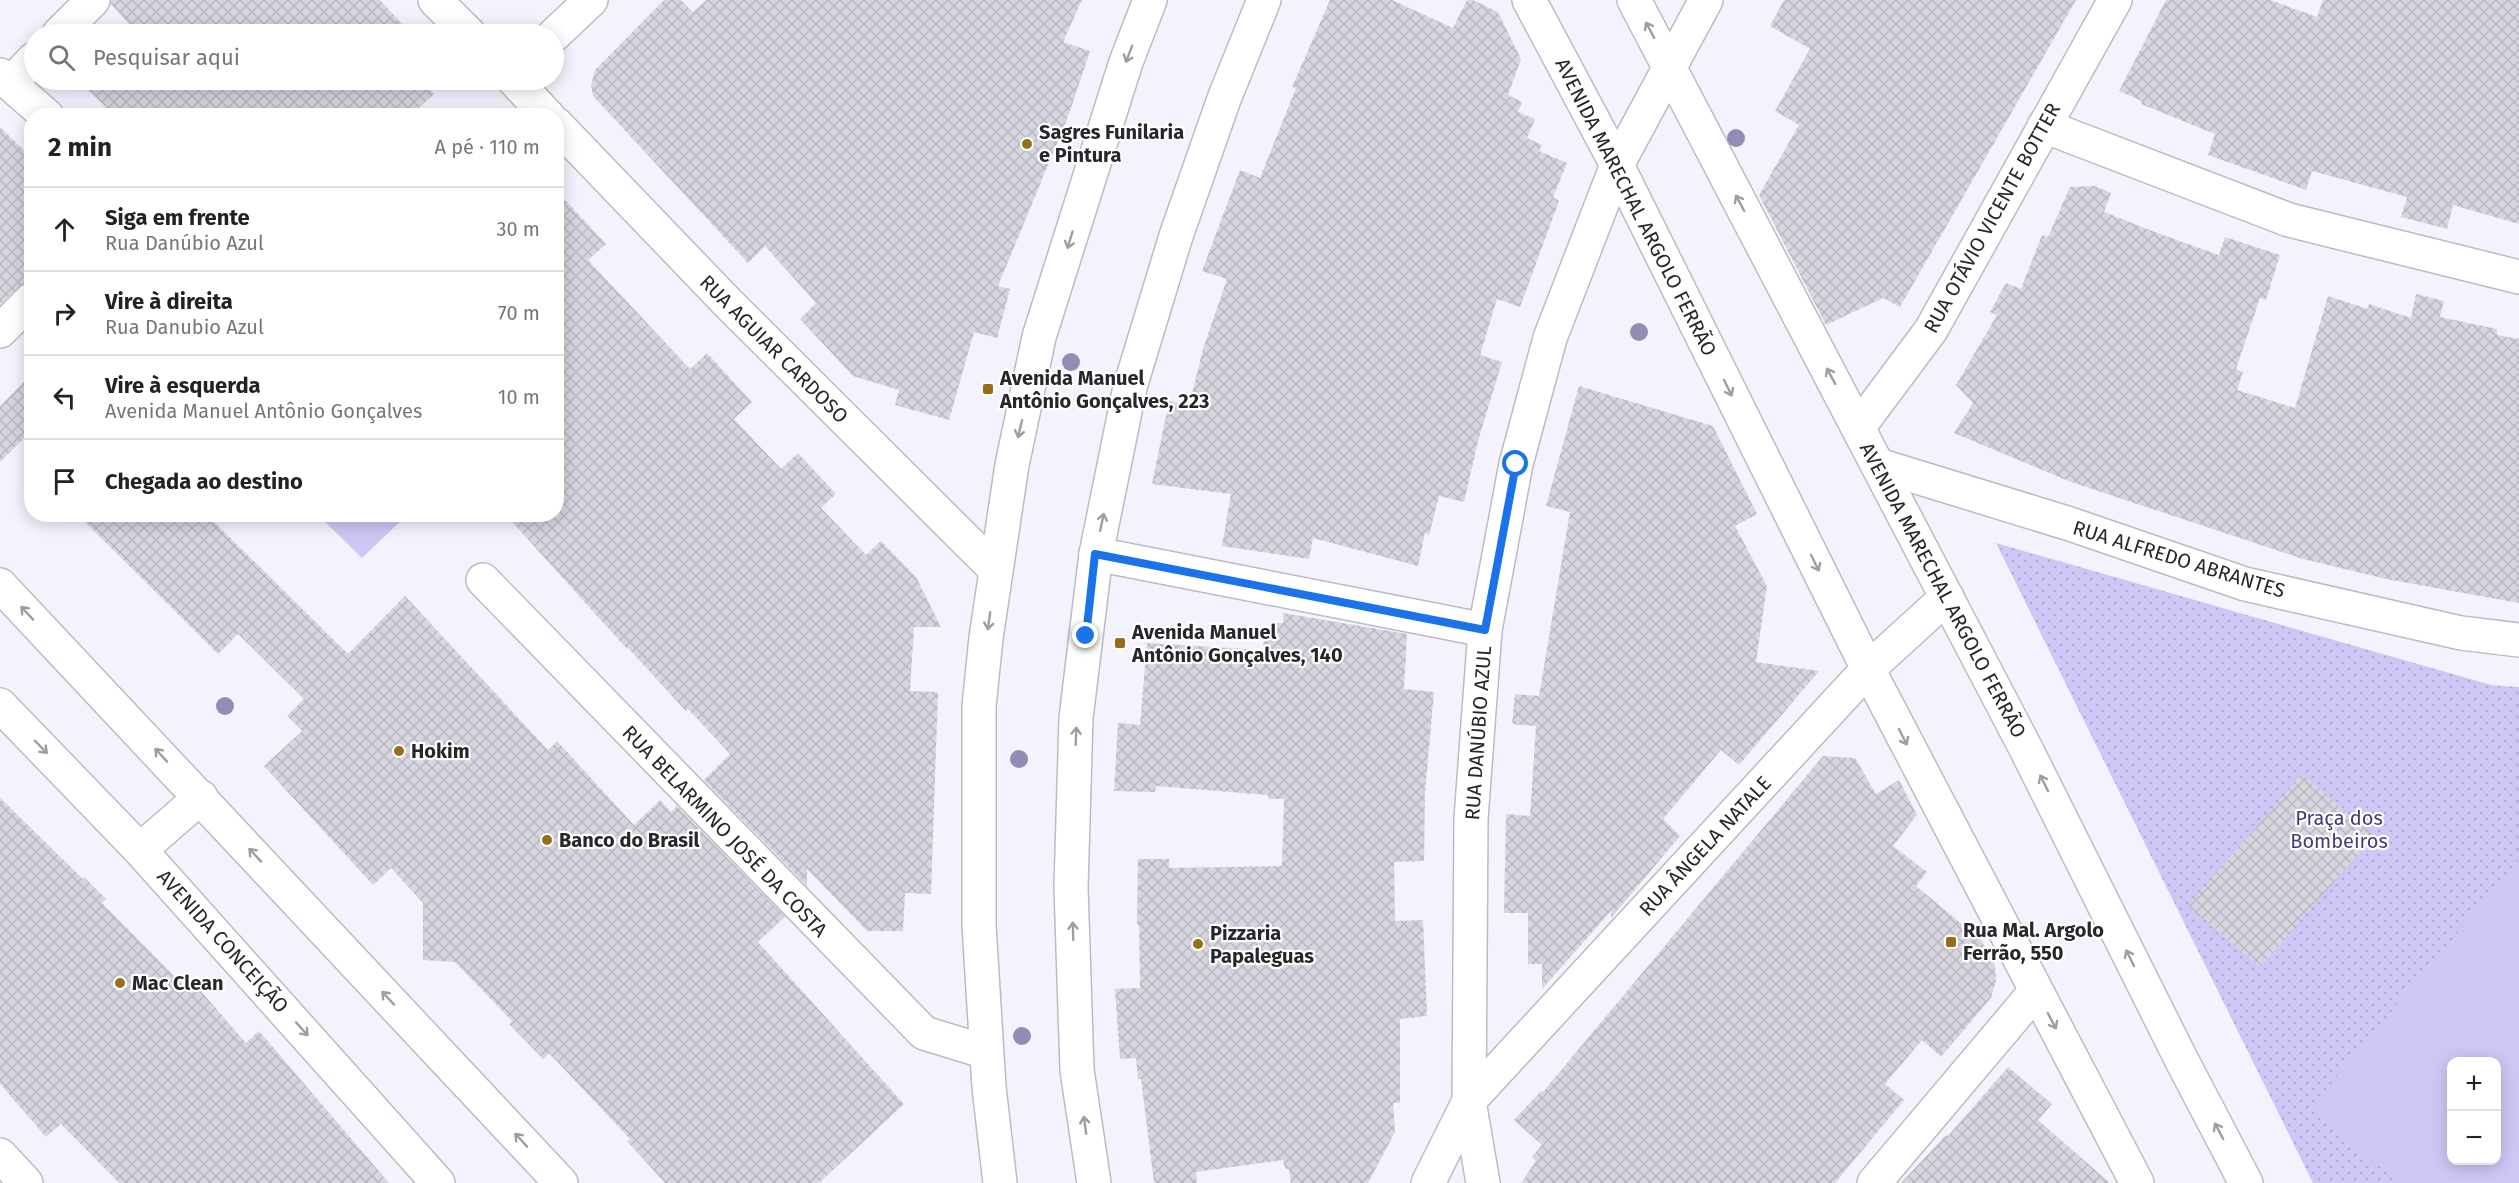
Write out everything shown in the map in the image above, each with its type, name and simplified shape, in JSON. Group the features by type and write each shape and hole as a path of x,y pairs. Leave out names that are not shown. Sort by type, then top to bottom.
{"street":[{"path":"69,24 93,0"},
{"path":"435,0 459,24"},
{"path":"564,26 591,0"},
{"path":"1000,1183 986,1052 980,925 980,706 996,570 1012,465 1039,337 1126,62 1150,0"},
{"path":"1094,1183 1077,1070 1071,887 1076,718 1095,554 1130,387 1170,257 1224,99 1264,0"},
{"name":"AVENIDA MARECHAL ARGOLO FERRÃO","path":"1529,0 1617,165 1868,669 2137,1183"},
{"name":"AVENIDA MARECHAL ARGOLO FERRÃO","path":"1634,0 1947,597 2247,1183"},
{"name":"RUA DANÚBIO AZUL","path":"1484,1183 1469,1101 1472,819 1485,630 1516,464 1550,338 1617,165 1707,0"},
{"name":"RUA OTÁVIO VICENTE BOTTER","path":"1858,428 1931,330 2115,0"},
{"path":"24,66 5,79 37,108"},
{"path":"523,90 540,108"},
{"path":"2044,126 2289,220 2519,277"},
{"name":"RUA AGUIAR CARDOSO","path":"564,132 744,318 996,570"},
{"path":"0,331 24,307"},
{"name":"RUA ALFREDO ABRANTES","path":"1878,465 2070,524 2245,584 2461,633 2519,640"},
{"path":"1095,554 1485,630"},
{"name":"RUA BELARMINO JOSÉ DA COSTA","path":"483,580 924,1033 986,1052"},
{"path":"0,585 561,1183"},
{"name":"RUA ÂNGELA NATALE","path":"1469,1101 1868,669 1947,597"},
{"name":"AVENIDA CONCEIÇÃO","path":"0,705 140,850 438,1183"},
{"path":"140,850 201,797"},
{"path":"1874,1183 2037,991"},
{"path":"1428,1183 1469,1101"},
{"path":"0,1155 26,1183"}],"green space":[{"path":"325,522 400,522 362,558"},
{"name":"Praça dos Bombeiros","path":"1996,543 2491,685 2519,687 2519,1183 2313,1183"},
{"path":"2519,859 2519,1183 2399,1183 2310,1109"}],"building":[{"path":"111,0 380,0 402,24 129,24 111,4"},
{"path":"664,0 681,0 693,12 706,0 1082,0 1063,42 1090,51 1069,114 998,286 1010,289 997,338 974,332 949,420 895,405 899,390 853,376 800,319 816,303 765,246 748,263 593,96 591,85 595,70"},
{"path":"1330,0 1392,0 1453,28 1467,0 1473,0 1498,12 1521,59 1508,95 1522,102 1518,112 1535,119 1527,138 1542,145 1539,151 1567,163 1553,197 1559,201 1520,307 1497,299 1480,355 1502,362 1478,441 1464,502 1439,496 1429,535 1425,533 1418,566 1313,538 1309,559 1222,546 1231,494 1152,484 1169,401 1189,406 1203,349 1227,279 1202,271 1240,170 1260,178 1296,88 1292,87"},
{"path":"1784,0 2076,0 1900,307 1883,298 1826,325 1759,195 1799,125 1775,111 1810,49 1770,26"},
{"path":"2166,0 2270,0 2317,17 2323,0 2519,0 2519,224 2453,205 2447,229 2401,217 2407,197 2312,171 2306,190 2208,155 2215,134 2141,104 2142,101 2119,91"},
{"path":"88,90 430,90 434,94 419,108 107,108"},
{"path":"0,127 24,150 24,283 0,304"},
{"path":"2095,186 2111,193 2104,212 2160,234 2219,255 2225,237 2280,255 2266,300 2260,298 2236,369 2243,372 2237,390 2295,408 2328,296 2368,309 2369,304 2411,318 2416,294 2444,301 2440,317 2497,329 2497,335 2519,339 2519,603 2386,579 2303,559 2071,482 1954,433 1973,403 1956,385 1997,315 1990,312 2006,283 2021,289 2042,235 2048,237 2070,187"},
{"path":"564,199 606,244 588,260 690,369 707,353 752,402 734,419 781,469 798,453 836,494 821,508 866,555 881,541 916,577 941,627 914,627 910,691 938,692 931,894 905,893 903,931 867,931 807,869 807,886 704,780 730,754 627,649 512,522 564,522"},
{"path":"24,382 24,438 0,462 0,406"},
{"path":"1579,386 1713,426 1757,514 1735,526 1767,586 1756,662 1819,671 1739,765 1721,750 1663,819 1680,836 1611,918 1611,911 1542,989 1542,964 1528,964 1528,913 1504,913 1506,814 1530,816 1536,726 1512,724 1515,694 1539,696 1570,512 1546,506"},
{"path":"85,522 214,522 348,654 405,596 548,750 557,741 634,825 660,800 671,812 677,806 785,917 758,942 904,1104 819,1183 665,1183 627,1141 630,1139 549,1053 543,1059 509,1024 512,1021 455,962 423,960 423,903 391,868 373,885 264,766 302,731 287,716 304,699 238,634 218,654"},
{"path":"1283,613 1407,634 1404,689 1434,692 1425,793 1424,861 1394,862 1395,921 1423,920 1427,1016 1400,1019 1400,1103 1393,1103 1395,1132 1368,1183 1291,1183 1289,1169 1285,1169 1283,1160 1196,1172 1197,1183 1154,1183 1141,1079 1138,1079 1136,1058 1120,1059 1115,989 1140,988 1139,925 1137,925 1138,859 1169,859 1169,868 1282,866 1284,799 1268,799 1268,795 1156,786 1155,792 1114,791 1118,723 1140,725 1147,643 1263,650 1264,637 1275,638 1275,623 1283,623"},
{"path":"1823,756 1855,758 1876,794 1899,780 1917,815 1893,846 1927,872 1916,886 1981,940 1995,965 1996,981 1991,998 1941,1057 1922,1040 1885,1084 1904,1100 1835,1183 1521,1183 1536,1161 1532,1157 1542,1145 1514,1120 1541,1091 1543,1092"},
{"path":"2302,774 2374,836 2260,967 2188,906"},
{"path":"0,798 106,899 102,903 185,987 192,981 246,1043 259,1031 389,1183 119,1183 61,1124 46,1137 0,1084"},
{"path":"2008,1067 2052,1104 2038,1120 2110,1183 1901,1183 1946,1135 1948,1136"}],"place":[{"name":"Sagres Funilaria e Pintura","path":"1027,144"},
{"name":"Avenida Manuel Antônio Gonçalves, 223","path":"988,389"},
{"name":"Avenida Manuel Antônio Gonçalves, 140","path":"1120,643"},
{"name":"Hokim","path":"399,751"},
{"name":"Banco do Brasil","path":"547,840"},
{"name":"Rua Mal. Argolo Ferrão, 550","path":"1951,942"},
{"name":"Pizzaria Papaleguas","path":"1198,944"},
{"name":"Mac Clean","path":"120,983"}],"route":[{"path":"1086,636 1095,554 1485,630 1516,464"}]}
